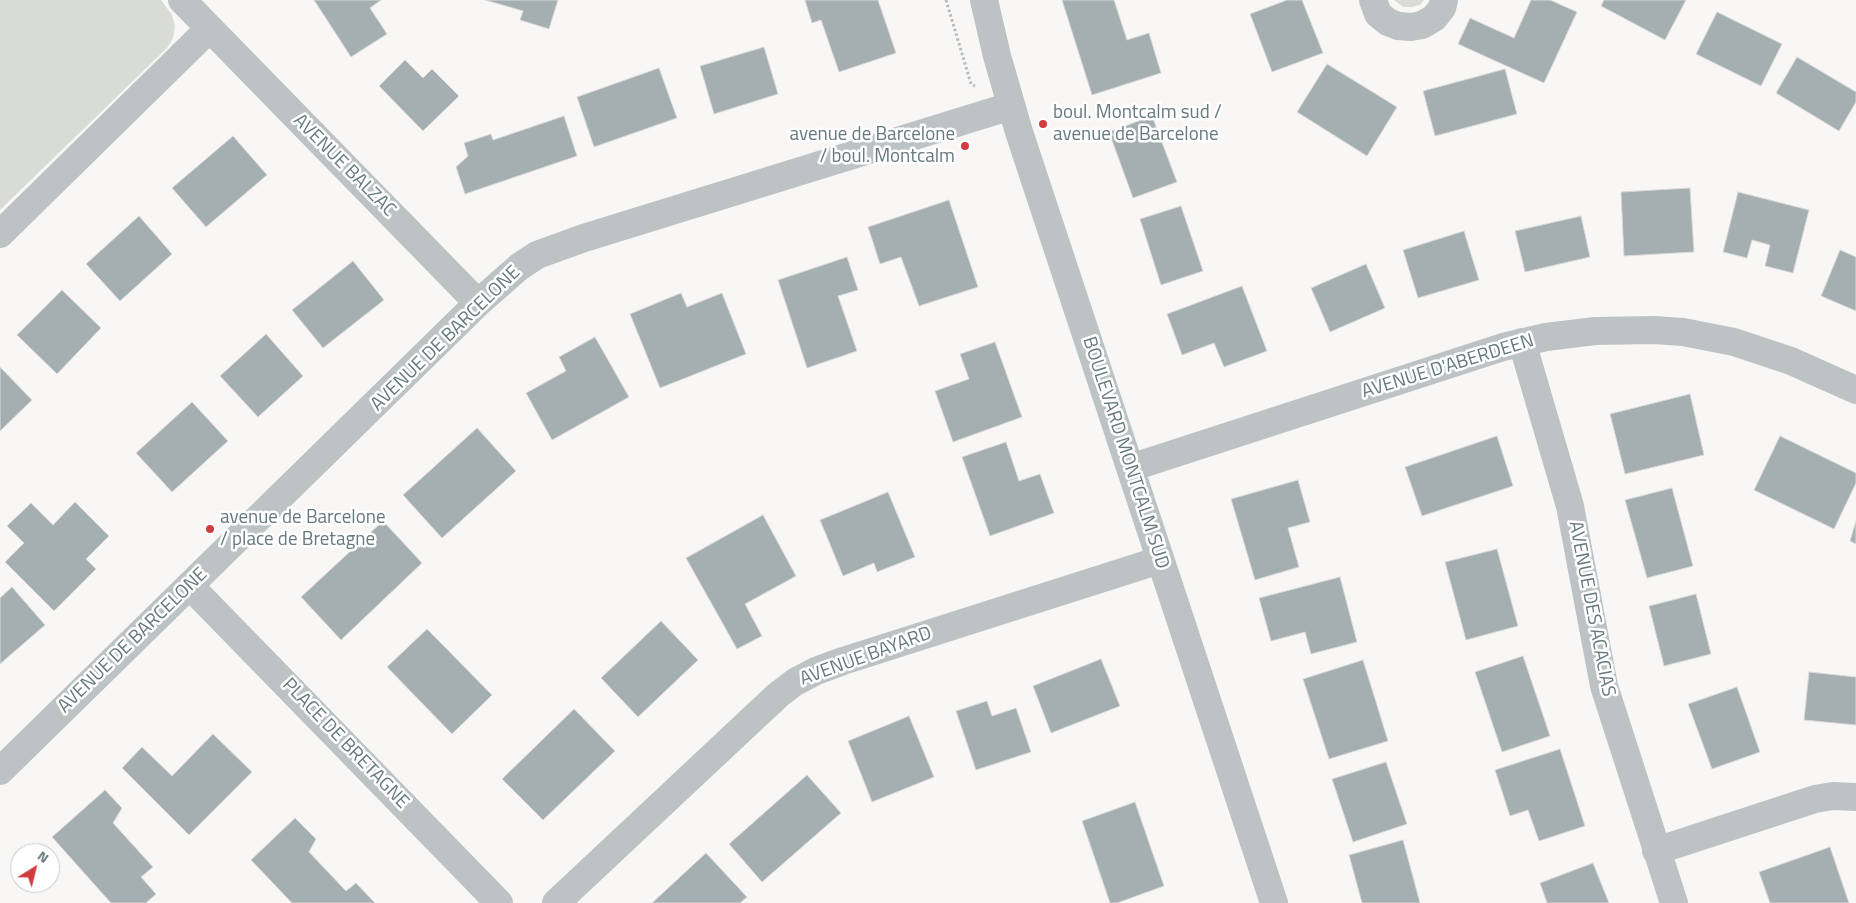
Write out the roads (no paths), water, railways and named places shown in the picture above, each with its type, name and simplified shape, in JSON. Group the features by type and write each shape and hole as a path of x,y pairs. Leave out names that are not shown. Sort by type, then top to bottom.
{"street":[{"name":"AVENUE BALZAC","path":"182,0 478,303"},
{"name":"BOULEVARD MONTCALM SUD","path":"984,0 1011,106 1274,903"},
{"path":"1373,0 1378,14 1388,22 1398,26 1411,27 1422,25 1434,18 1442,8 1444,0"},
{"path":"0,234 209,29"},
{"name":"AVENUE DE BARCELONE","path":"0,771 478,303 518,267 537,255 556,247 1011,106"},
{"name":"AVENUE D'ABERDEEN","path":"1130,468 1482,353 1522,342 1595,331 1654,330 1683,332 1734,342 1816,371 1856,390"},
{"name":"AVENUE DES ACACIAS","path":"1522,342 1570,506 1604,686 1674,903"},
{"name":"AVENUE BAYARD","path":"556,903 778,695 795,682 816,671 1160,560"},
{"name":"PLACE DE BRETAGNE","path":"190,586 499,903"},
{"path":"1656,850 1815,799 1833,796 1856,797"}],"place":[{"name":"boul. Montcalm sud / avenue de Barcelone","path":"1043,124"},
{"name":"avenue de Barcelone / boul. Montcalm","path":"965,146"},
{"name":"avenue de Barcelone / place de Bretagne","path":"210,529"}]}
